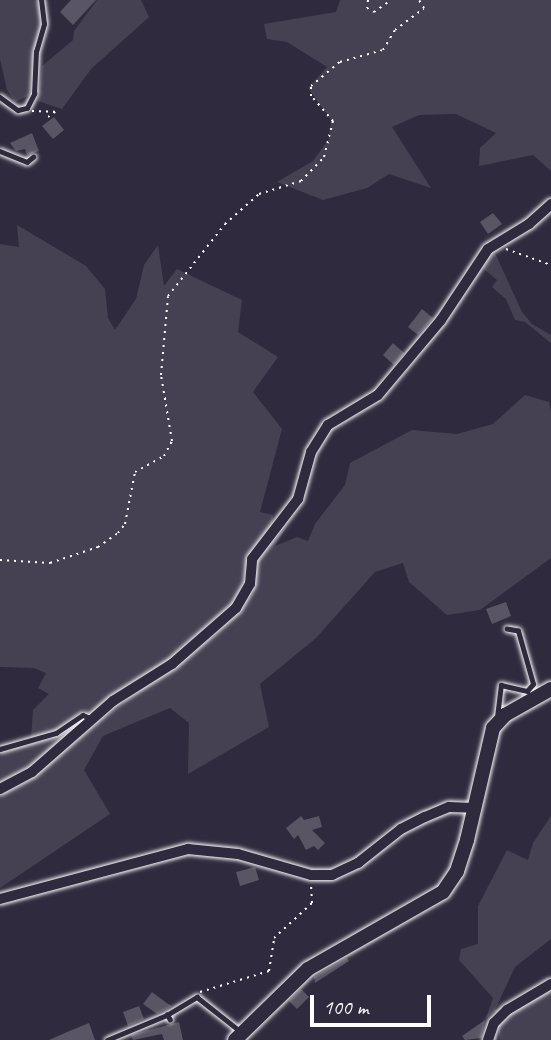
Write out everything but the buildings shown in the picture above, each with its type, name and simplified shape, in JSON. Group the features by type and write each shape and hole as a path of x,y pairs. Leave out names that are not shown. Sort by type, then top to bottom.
{"main road":[{"path":"238,1036 308,969 443,892 457,871 489,737 498,721 551,689"}],"street":[{"path":"0,789 32,772 91,719 172,664 236,608 250,584 252,559 298,499 311,452 334,418 370,402 420,348 479,260 497,241 529,224 551,204"},
{"path":"0,899 188,849 238,854 311,874 346,870 425,817 449,807 474,808"},
{"path":"488,1040 494,1023 508,1010 551,984"}],"lane":[{"path":"0,97 18,110 27,108 34,94 36,52 44,24 41,0"},
{"path":"0,151 27,162 33,157"},
{"path":"498,721 496,699 501,685 527,691 533,684 518,631 506,629"},
{"path":"0,748 45,738 83,715 91,719"},
{"path":"107,1040 168,1017 197,996 238,1036"}],"path":[{"path":"368,0 367,8 374,12 391,0"},
{"path":"0,560 50,563 98,547 118,533 125,524 135,472 164,456 172,441 161,375 168,296 225,224 259,194 301,181 324,158 333,121 311,96 312,85 340,62 383,50 395,30 424,8 419,0"},
{"path":"32,111 55,112 48,117"},
{"path":"497,241 551,265"},
{"path":"197,996 269,971 274,937 312,903 311,874"}],"shaded area":[{"path":"0,0 39,0 41,27 34,51 30,95 15,102 7,90 0,59"},
{"path":"97,0 141,0 149,17 91,69 62,109 38,101 42,66 73,40 74,31"},
{"path":"340,0 551,0 551,171 533,155 479,166 480,148 496,133 456,114 419,115 392,127 431,188 389,174 367,188 323,200 277,182 313,161 329,139 331,120 308,88 327,67 287,42 267,39 264,24 336,12"},
{"path":"17,225 86,266 105,289 108,318 115,330 136,299 144,265 158,245 164,286 177,269 242,300 238,332 278,357 253,392 282,429 260,512 273,515 272,526 250,556 239,593 230,606 161,667 92,713 83,710 56,731 31,739 33,710 49,694 38,688 46,673 34,668 0,667 0,244 19,247"},
{"path":"495,253 522,312 532,324 551,335 551,343 525,322 515,320 506,299 492,287 497,280 479,265"},
{"path":"525,395 549,402 551,412 551,558 480,610 447,615 409,582 403,563 375,572 316,638 260,684 269,727 188,774 189,723 170,708 103,736 84,770 110,814 0,888 0,796 31,779 99,721 217,634 253,594 258,559 288,524 275,546 297,537 308,541 315,524 345,485 350,463 412,430 457,434 493,424"},
{"path":"81,720 42,759 0,783 0,751 48,740"},
{"path":"551,816 551,939 515,967 495,1010 551,987 551,1040 500,1040 495,1011 486,1018 493,998 459,960 461,949 478,944 478,906 507,850 528,860 533,843"}]}
